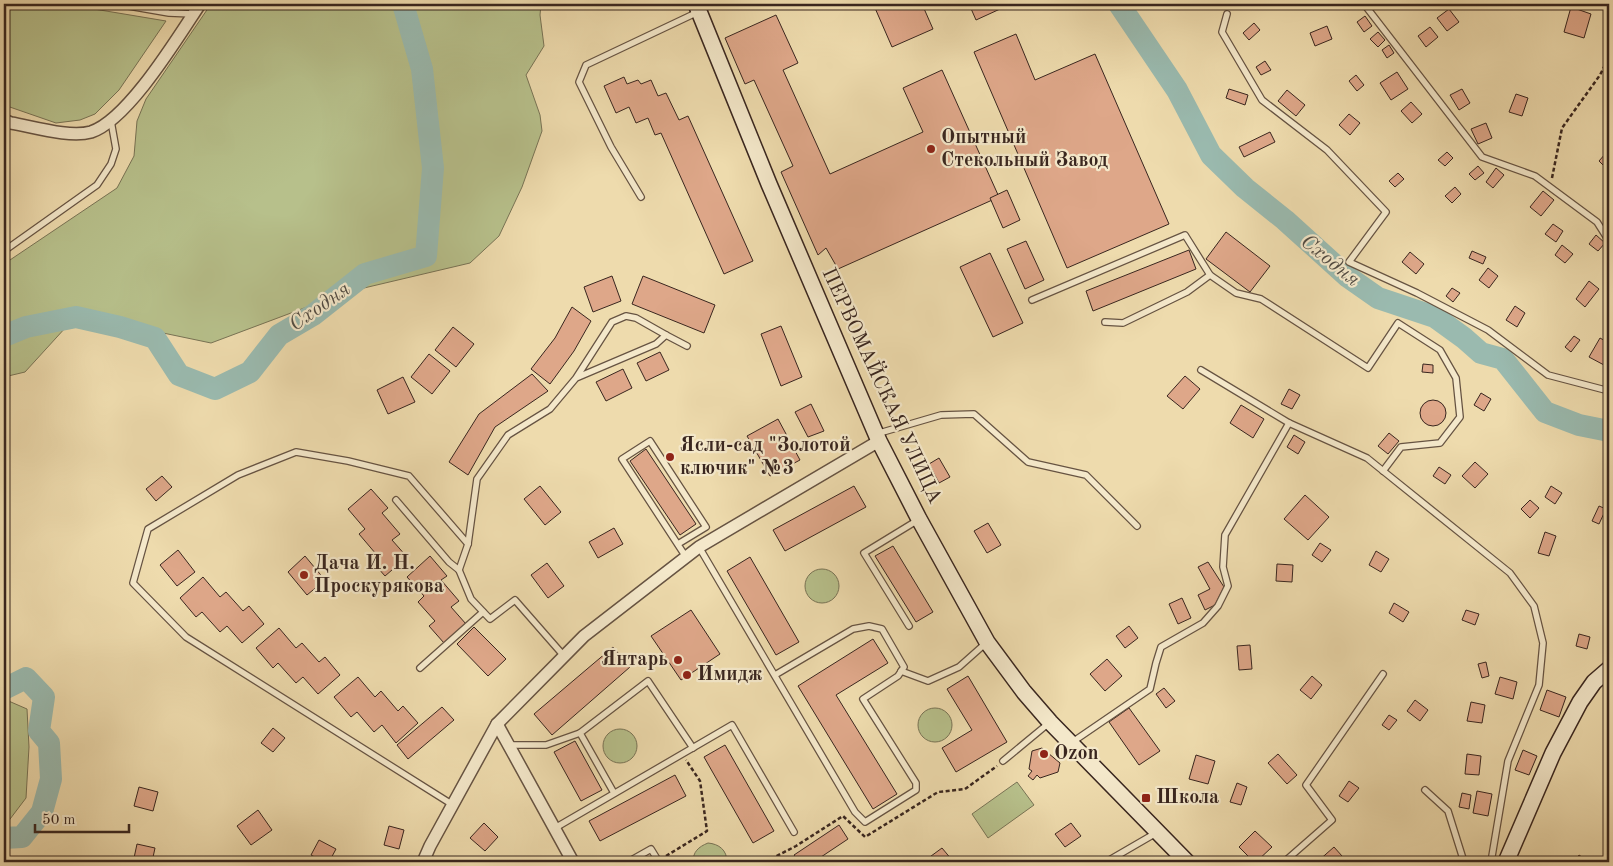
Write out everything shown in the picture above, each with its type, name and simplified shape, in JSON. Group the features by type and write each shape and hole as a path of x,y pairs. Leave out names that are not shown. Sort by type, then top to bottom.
{"main road":[{"name":"ПЕРВОМАЙСКАЯ УЛИЦА","path":"697,8 769,184 878,438 919,519 987,642 1024,692 1050,722 1187,862"},
{"path":"1506,862 1553,753 1580,702 1594,682 1609,669"}],"street":[{"path":"4,120 11,123 72,134 91,132 111,121 141,90 196,9"},
{"path":"424,862 430,846 497,724 584,636 699,547 878,438"},
{"path":"497,724 573,862"}],"lane":[{"path":"117,4 169,13 196,9"},
{"path":"1364,4 1482,157 1535,176 1597,222 1609,241"},
{"path":"641,197 611,146 579,82 586,65 697,8"},
{"path":"1227,14 1222,32 1262,100 1327,150 1386,212 1349,262 1417,293 1488,330 1548,375 1609,391"},
{"path":"4,250 97,185 111,164 116,149 111,121"},
{"path":"1032,300 1185,236 1210,274 1236,292 1262,299 1368,368 1398,322 1440,350 1456,378 1460,417 1440,443 1402,448 1383,471"},
{"path":"1105,322 1123,323 1187,292 1210,274"},
{"path":"459,570 468,544 477,479 508,435 550,409 576,378 612,322 626,316 636,318 687,346"},
{"path":"576,378 656,344 666,335"},
{"path":"1201,370 1289,423 1367,458 1510,573 1534,606 1543,643 1539,685 1508,762 1491,862"},
{"path":"878,438 941,415 974,414 1028,462 1086,475 1137,526"},
{"path":"1071,743 1150,689 1161,647 1204,622 1218,606 1228,586 1223,566 1225,535 1289,423"},
{"path":"678,544 706,527 650,441 622,459 686,557"},
{"path":"452,805 186,637 133,583 148,529 238,475 296,452 348,461 410,476 468,544"},
{"path":"396,500 449,562 459,570 471,599 490,619 515,600 564,656"},
{"path":"909,626 864,553 919,519"},
{"path":"699,547 855,812 865,822 916,790 916,784 863,699 898,676 904,667 882,629 869,626 853,629 775,675"},
{"path":"420,668 483,612"},
{"path":"901,671 928,681 959,667 987,642"},
{"path":"1284,862 1332,820 1306,785 1383,674"},
{"path":"509,745 546,745 580,733 648,681 693,748"},
{"path":"1003,761 1050,722"},
{"path":"555,828 732,725 794,832"},
{"path":"580,733 614,793"},
{"path":"1425,790 1448,811 1464,862"},
{"path":"1106,862 1158,832"},
{"path":"628,862 651,849 659,861"}],"path":[{"path":"1551,187 1562,128 1600,75 1609,57"},
{"path":"659,861 707,831 700,780 682,754"},
{"path":"765,862 796,846"}],"green space":[{"path":"4,4 83,4 94,9 166,21 119,90 95,114 80,120 56,123 4,105"},
{"path":"211,4 541,4 540,15 544,46 526,75 540,115 542,131 522,187 499,236 470,263 347,292 211,343 77,315 25,372 4,377 4,264 117,188 134,156 137,121 146,99"},
{"path":"822,569 829,570 834,574 838,579 838,593 834,598 829,602 822,603 815,602 810,598 806,593 805,586 806,579 810,574 815,570"},
{"path":"4,699 27,709 29,747 26,798 4,827"},
{"path":"935,708 942,709 947,713 951,718 951,732 947,737 942,741 935,742 928,741 923,737 919,732 918,725 919,718 923,713 928,709"},
{"path":"620,729 627,730 632,734 636,739 636,753 632,758 627,762 620,763 613,762 608,758 604,753 603,746 604,739 608,734 613,730"},
{"path":"1017,782 1034,805 988,838 972,814"},
{"path":"708,843 722,848 726,854 727,862 693,862 697,850"}],"building":[{"path":"884,4 922,4 933,29 892,47 875,8"},
{"path":"969,4 1011,4 976,20"},
{"path":"1571,7 1591,14 1584,38 1564,32"},
{"path":"1449,9 1459,22 1447,31 1437,18"},
{"name":"Опытный Стекольный Завод","path":"776,15 798,63 783,70 830,174 923,132 903,88 942,70 999,197 838,269 826,248 818,255 781,172 793,166 754,80 745,84 725,38"},
{"path":"1365,16 1372,26 1364,32 1357,22"},
{"path":"1254,23 1260,30 1249,40 1243,33"},
{"path":"1327,26 1332,39 1315,46 1310,33"},
{"path":"1430,27 1438,37 1426,47 1418,36"},
{"path":"1378,32 1385,40 1378,47 1370,39"},
{"path":"1016,34 1035,80 1095,54 1169,224 1067,268 974,52"},
{"path":"1389,45 1394,53 1387,58 1382,50"},
{"path":"1265,61 1271,70 1261,75 1256,67"},
{"path":"1397,72 1408,89 1391,100 1380,83"},
{"path":"1356,75 1364,85 1357,91 1349,81"},
{"path":"624,77 627,84 638,80 641,84 651,80 658,96 666,93 679,120 688,116 753,261 724,274 661,133 655,135 648,118 636,123 629,107 616,113 604,86"},
{"path":"1229,89 1248,95 1245,105 1226,98"},
{"path":"1462,89 1470,103 1459,110 1450,95"},
{"path":"1287,90 1305,105 1296,116 1278,101"},
{"path":"1516,94 1528,98 1522,116 1509,112"},
{"path":"1411,102 1422,114 1412,123 1401,111"},
{"path":"1349,114 1360,123 1350,135 1339,125"},
{"path":"1486,123 1492,138 1478,144 1471,129"},
{"path":"1270,132 1275,142 1244,157 1239,147"},
{"path":"1447,152 1453,158 1445,166 1438,160"},
{"path":"1606,153 1609,156 1609,167 1607,169 1599,161"},
{"path":"1478,166 1484,173 1475,180 1469,174"},
{"path":"1496,168 1504,175 1493,188 1486,182"},
{"path":"1398,173 1404,179 1395,187 1389,181"},
{"path":"1455,187 1461,194 1452,203 1445,196"},
{"path":"1007,190 1020,220 1003,228 990,198"},
{"path":"1543,191 1554,200 1541,216 1530,207"},
{"path":"1553,224 1563,231 1556,242 1545,234"},
{"path":"1226,232 1270,266 1250,292 1206,259"},
{"path":"1596,235 1605,243 1598,251 1589,244"},
{"path":"1026,241 1044,280 1025,289 1007,249"},
{"path":"1562,245 1573,254 1565,263 1555,255"},
{"path":"1189,250 1196,269 1093,311 1086,291"},
{"path":"1472,251 1486,257 1483,264 1469,258"},
{"path":"1410,252 1424,264 1416,274 1402,262"},
{"path":"990,253 1023,323 993,337 960,267"},
{"path":"1488,268 1498,276 1489,288 1479,280"},
{"path":"612,276 621,301 593,312 584,287"},
{"path":"643,276 715,305 704,333 632,304"},
{"path":"1589,281 1599,289 1585,307 1576,299"},
{"path":"1452,288 1460,293 1453,302 1446,296"},
{"path":"1515,306 1525,313 1517,327 1506,320"},
{"path":"572,307 591,321 574,351 550,384 531,369 555,338"},
{"path":"781,326 802,377 781,386 761,334"},
{"path":"453,327 474,344 456,367 435,350"},
{"path":"1574,336 1580,340 1571,352 1565,347"},
{"path":"1600,338 1609,343 1609,355 1604,365 1589,357"},
{"path":"660,352 669,370 646,381 637,363"},
{"path":"429,354 450,371 432,394 411,377"},
{"path":"1423,364 1433,365 1433,373 1422,372"},
{"path":"623,369 632,388 606,401 596,382"},
{"path":"532,374 548,391 495,427 468,475 449,462 479,414"},
{"path":"1185,376 1200,389 1183,409 1167,396"},
{"path":"403,377 415,402 388,414 377,390"},
{"path":"1289,389 1300,395 1292,409 1281,404"},
{"path":"1481,393 1491,399 1484,411 1474,405"},
{"path":"1433,400 1442,404 1446,413 1442,422 1433,426 1424,422 1420,413 1424,404"},
{"path":"811,404 824,431 808,437 795,412"},
{"path":"1241,405 1264,419 1253,438 1230,423"},
{"path":"778,419 800,460 770,476 747,436"},
{"path":"1389,433 1399,441 1388,454 1378,446"},
{"path":"1294,435 1305,442 1298,454 1287,447"},
{"path":"646,449 696,524 680,535 630,461"},
{"path":"939,458 950,477 939,483 929,464"},
{"path":"1475,462 1488,474 1475,488 1462,476"},
{"path":"1439,467 1451,475 1445,484 1433,476"},
{"path":"162,476 172,487 156,501 146,489"},
{"path":"540,486 561,512 545,525 524,499"},
{"path":"854,486 866,507 785,551 773,530"},
{"path":"1551,486 1562,493 1555,504 1545,497"},
{"path":"371,489 388,508 382,513 400,534 392,540 407,557 385,576 370,559 376,554 359,534 365,529 348,509"},
{"path":"1305,495 1329,517 1308,540 1284,519"},
{"path":"1530,500 1539,508 1530,518 1521,509"},
{"path":"1599,506 1606,509 1599,524 1592,521"},
{"path":"988,523 1001,545 987,553 974,531"},
{"path":"614,528 623,544 598,558 589,542"},
{"path":"1545,532 1556,536 1549,556 1538,553"},
{"path":"1320,543 1331,550 1322,562 1312,555"},
{"path":"893,546 933,612 916,622 875,556"},
{"path":"178,550 195,572 177,586 160,565"},
{"path":"1376,551 1389,559 1381,572 1369,565"},
{"path":"305,556 325,580 307,595 288,572"},
{"path":"430,556 447,576 441,580 459,601 451,607 466,624 444,643 429,626 435,621 418,602 424,596 407,577"},
{"path":"750,557 799,642 776,655 727,571"},
{"path":"1208,562 1224,587 1215,605 1205,610 1198,595 1210,589 1198,567"},
{"path":"547,563 564,586 548,598 531,575"},
{"path":"1277,564 1293,565 1292,582 1276,581"},
{"path":"203,577 220,597 226,592 243,611 249,606 264,624 242,643 227,626 220,632 202,612 196,617 180,598"},
{"path":"1182,598 1191,618 1178,624 1169,604"},
{"path":"1394,603 1409,612 1403,622 1389,613"},
{"path":"691,610 720,654 681,680 651,636"},
{"path":"1466,610 1479,614 1475,625 1462,620"},
{"path":"1129,626 1138,638 1125,648 1116,636"},
{"path":"474,627 506,659 488,676 457,644"},
{"path":"279,628 296,648 302,643 319,662 325,657 340,675 318,694 303,677 296,683 278,663 273,668 256,648"},
{"path":"1579,634 1590,637 1587,649 1576,646"},
{"path":"873,639 888,663 836,695 897,794 873,809 798,686"},
{"path":"1250,645 1252,669 1239,670 1237,646"},
{"path":"613,647 630,667 552,735 534,714"},
{"path":"1107,659 1122,676 1105,691 1090,674"},
{"path":"1486,662 1489,676 1482,678 1478,664"},
{"path":"968,676 1007,742 956,772 942,748 972,730 947,689"},
{"path":"1312,676 1322,685 1311,699 1300,690"},
{"path":"358,677 375,697 381,691 398,711 403,706 418,723 396,743 382,725 374,732 357,712 351,717 334,697"},
{"path":"1500,677 1517,682 1513,699 1495,694"},
{"path":"1164,688 1175,701 1166,708 1156,694"},
{"path":"1547,690 1566,697 1559,717 1540,710"},
{"path":"1415,700 1428,710 1420,721 1407,711"},
{"path":"1471,702 1485,705 1482,723 1467,721"},
{"path":"442,707 454,720 408,759 397,745"},
{"path":"1129,708 1160,751 1139,765 1109,722"},
{"path":"1389,715 1397,720 1389,730 1382,725"},
{"path":"273,728 285,738 273,752 261,743"},
{"path":"575,741 602,790 581,801 554,752"},
{"path":"725,745 774,831 753,843 704,757"},
{"path":"1042,748 1060,763 1058,772 1040,778 1037,775 1033,780 1028,776 1032,771 1029,769 1032,751"},
{"path":"1523,750 1537,756 1529,775 1515,770"},
{"path":"1278,754 1297,775 1287,784 1268,763"},
{"path":"1467,754 1481,756 1479,775 1465,774"},
{"path":"1196,755 1215,761 1208,784 1189,779"},
{"path":"675,775 686,796 600,841 589,821"},
{"path":"1349,781 1359,788 1348,802 1339,796"},
{"path":"1237,783 1247,787 1241,805 1230,802"},
{"path":"139,787 158,792 153,811 134,806"},
{"path":"1477,791 1492,794 1488,816 1473,813"},
{"path":"1462,793 1471,795 1469,809 1459,807"},
{"path":"258,810 272,830 251,845 237,826"},
{"path":"484,823 498,837 485,851 470,838"},
{"path":"1071,823 1081,836 1065,847 1055,834"},
{"path":"839,825 848,839 815,862 799,862 794,855"},
{"path":"389,826 404,830 399,849 384,845"},
{"path":"1255,831 1272,847 1254,862 1239,847"},
{"path":"319,840 336,849 329,862 324,862 311,855"},
{"path":"137,844 155,848 152,862 134,858"},
{"path":"1334,847 1342,856 1335,862 1317,862"},
{"path":"942,848 952,860 949,862 930,862 927,859"},
{"path":"1579,855 1589,862 1574,862"}],"waterway":[{"name":"Сходня","path":"4,336 26,327 76,317 120,327 155,338 179,375 215,389 250,372 279,335 313,315 365,274 426,256 433,168 422,69 403,4"},
{"name":"Сходня","path":"1119,4 1177,90 1211,155 1245,188 1285,220 1348,277 1378,298 1435,317 1481,353 1503,359 1545,412 1579,425 1609,431"},
{"name":"Сходня","path":"4,689 26,678 44,697 39,731 49,743 51,779 42,812 22,837 4,838"}],"place":[{"name":"Опытный Стекольный Завод","path":"931,149"},
{"name":"Ясли-сад \"Золотой ключик\" №3","path":"670,457"},
{"name":"Дача И. Н. Проскурякова","path":"304,575"},
{"name":"Янтарь","path":"678,660"},
{"name":"Имидж","path":"687,675"},
{"name":"Ozon","path":"1044,754"},
{"name":"Школа","path":"1146,798"}]}
